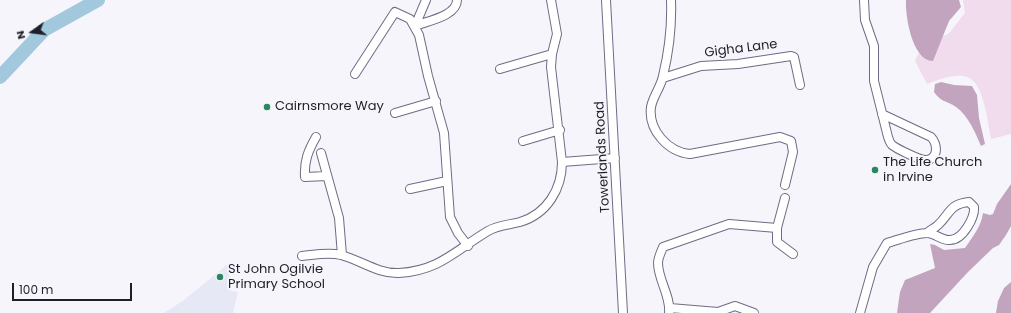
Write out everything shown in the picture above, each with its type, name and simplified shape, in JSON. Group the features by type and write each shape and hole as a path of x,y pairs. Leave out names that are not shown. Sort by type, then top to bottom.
{"street":[{"path":"415,26 426,0"},
{"path":"415,26 448,14 456,7 457,0"},
{"path":"302,256 331,254 342,255 378,270 397,274 419,272 438,264 468,246 490,230 524,221 541,211 556,193 561,178 562,162 560,130 551,67 552,54 557,34 551,0"},
{"name":"Towerlands Road","path":"607,0 623,313"},
{"path":"671,0 671,34 663,78 655,94 651,108 653,124 663,139 676,152 690,154 780,137 791,141 793,152 785,185"},
{"path":"864,0 865,20 874,46 873,75 882,114 888,137 893,145 925,160 933,158 936,153 936,142 931,137 882,114"},
{"path":"355,74 395,12 403,14 415,26 424,50 428,76 444,133 450,217 458,233 468,246"},
{"path":"500,69 552,54"},
{"name":"Gigha Lane","path":"663,78 701,66 738,64 791,56 794,57 796,62 800,85"},
{"path":"395,113 436,102"},
{"path":"523,141 560,130"},
{"path":"316,137 306,155 305,177 327,176"},
{"path":"320,153 339,218 342,255"},
{"path":"562,162 615,158"},
{"path":"410,189 447,181"},
{"path":"785,198 777,228 777,242 793,254"},
{"path":"860,313 873,267 887,243 927,233 938,225 950,209 962,203 969,202 974,207 974,213 971,220 956,239 949,240 927,233"},
{"path":"754,313 735,306 718,312 670,310 661,282 657,262 663,248 729,224 777,228"}],"shaded area":[{"path":"906,0 959,0 961,7 949,21 933,61 926,59 920,54 915,46 911,36 907,16"},
{"path":"963,0 1011,0 1011,134 991,139 984,104 978,87 973,80 967,77 957,76 927,84 915,61 925,45 949,33 965,13"},
{"path":"941,82 954,85 972,86 977,95 979,118 985,144 981,146 971,125 960,110 942,100 934,92 935,84"},
{"path":"1011,184 1011,226 999,245 993,248 968,272 930,313 897,313 900,292 905,280 935,268 930,244 944,250 965,248 979,227 983,213 990,215 993,214 997,204"},
{"name":"St John Ogilvie Primary School","path":"228,264 231,291 238,292 233,313 164,313 184,300"},
{"path":"1011,282 1011,313 996,313 998,301 1004,288"}],"waterway":[{"path":"0,77 44,30 98,0"}],"place":[{"name":"Cairnsmore Way","path":"267,107"},
{"name":"The Life Church in Irvine","path":"875,170"},
{"name":"St John Ogilvie Primary School","path":"220,277"}]}
